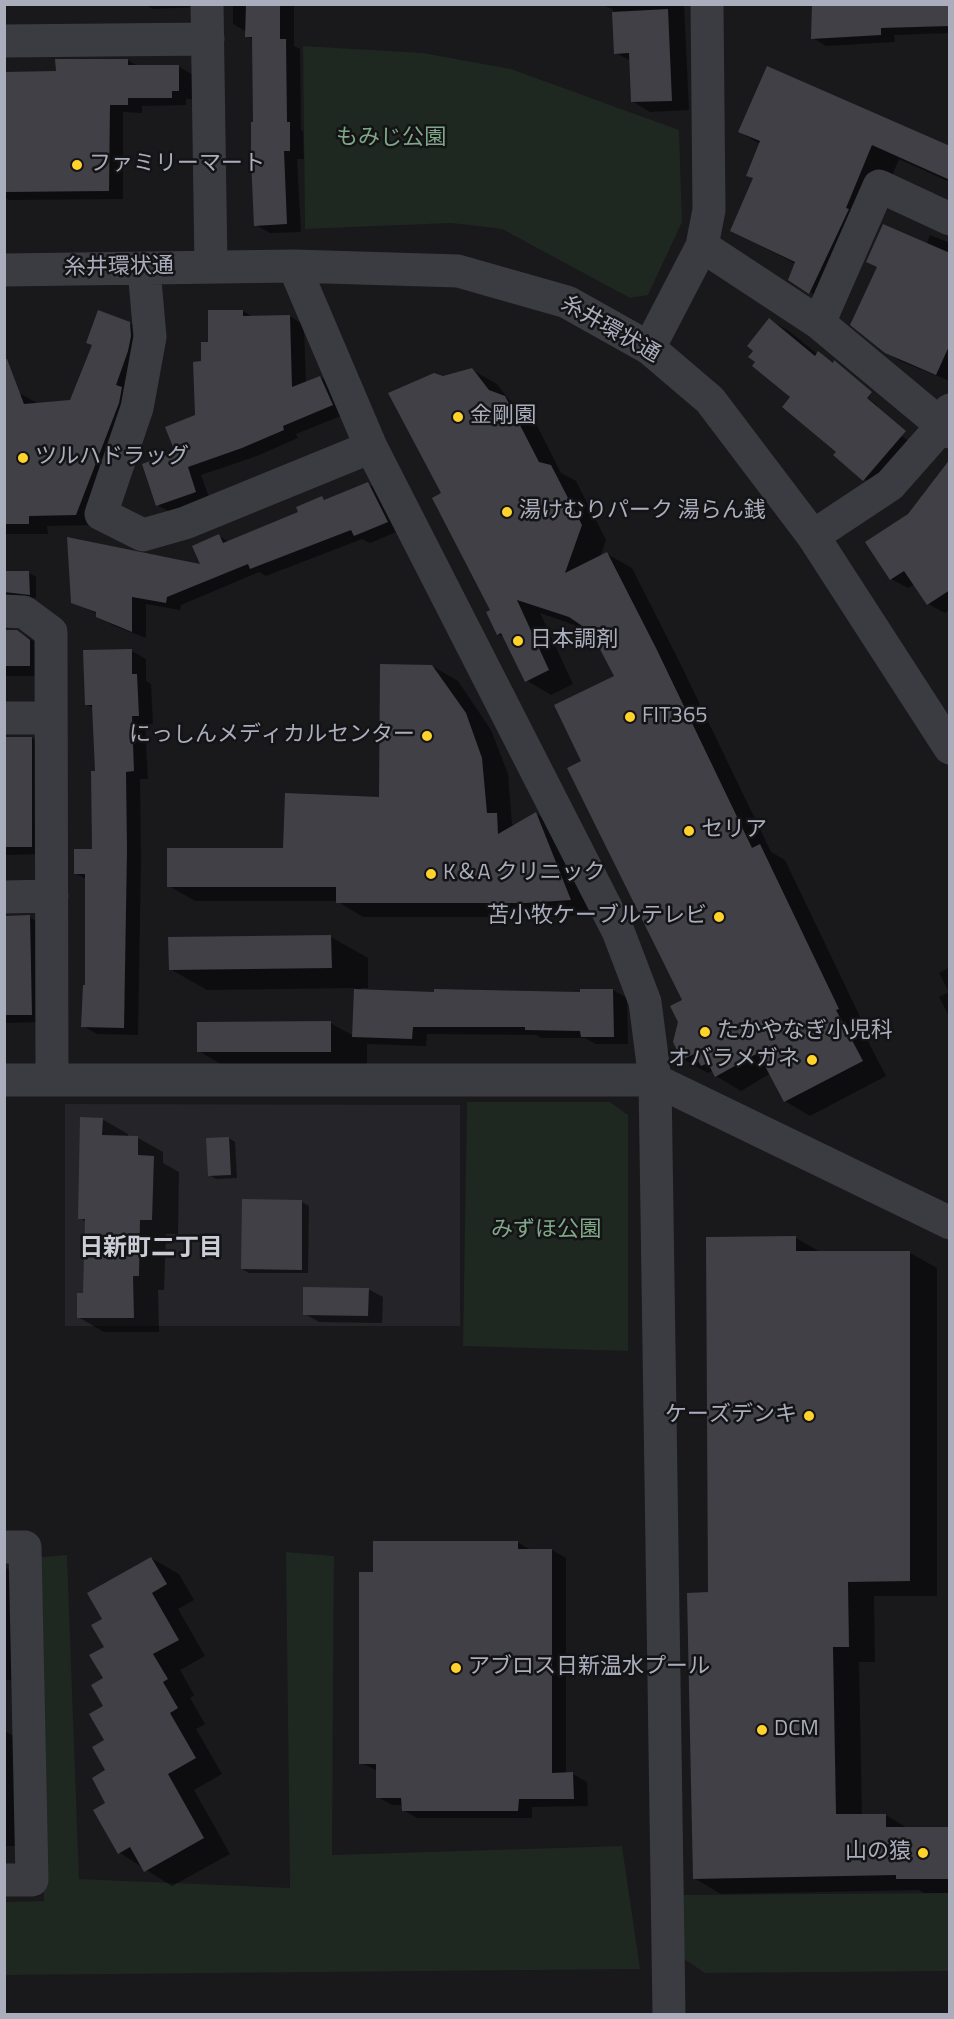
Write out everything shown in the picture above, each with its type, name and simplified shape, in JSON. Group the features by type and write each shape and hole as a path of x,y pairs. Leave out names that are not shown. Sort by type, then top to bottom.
{"street":[{"path":"207,4 211,267"},
{"path":"649,348 702,246 709,210 707,4"},
{"path":"4,41 208,39"},
{"path":"819,323 879,186 950,219"},
{"path":"702,246 819,323 947,422 890,485 813,536"},
{"path":"294,266 371,447 618,931 645,1002 655,1080 669,2014"},
{"name":"糸井環状通","path":"4,270 294,266 458,271 567,302 649,348 710,400 813,536 950,748"},
{"path":"144,269 150,337 137,408 101,514 143,535 184,523 371,447"},
{"path":"4,611 24,612 51,632 52,1080"},
{"path":"4,718 51,718"},
{"path":"4,897 52,896"},
{"path":"4,1080 655,1080 950,1223"},
{"path":"4,1547 25,1547 17,1713 32,1880 4,1880"}],"shaded area":[{"path":"65,1104 460,1105 460,1326 65,1326"}],"green space":[{"name":"もみじ公園","path":"303,46 423,53 511,69 679,130 682,222 648,295 630,298 502,229 451,223 305,229"},
{"name":"みずほ公園","path":"467,1102 610,1102 628,1115 628,1351 463,1346"},
{"path":"286,1552 334,1556 332,1855 622,1846 640,1969 5,1975 4,1902 44,1901 32,1558 67,1555 79,1879 290,1888"},
{"path":"949,1893 949,1971 705,1973 684,1959 681,1895"}],"building":[{"path":"246,4 280,4 280,39 286,39 287,122 290,122 290,151 284,151 287,224 254,226 251,159 252,37 245,37"},
{"path":"812,4 950,4 950,26 881,28 881,35 811,39"},
{"path":"668,9 672,101 631,102 629,53 614,54 612,12"},
{"path":"55,59 128,59 128,65 179,65 179,91 172,91 172,98 128,98 128,105 110,105 109,191 4,192 4,72 56,71"},
{"path":"767,66 950,146 950,180 872,145 846,208 849,209 809,294 788,280 795,262 730,231 753,178 746,176 760,141 738,132"},
{"path":"883,224 950,253 950,344 936,375 885,353 850,325 877,267 866,262"},
{"path":"98,310 130,322 131,336 116,385 122,387 119,403 76,515 29,516 29,524 4,524 4,359 7,359 24,404 70,400 92,345 86,343"},
{"path":"208,310 243,310 243,316 290,315 292,387 320,376 333,405 283,426 284,430 242,448 188,467 196,492 156,506 142,464 175,452 165,427 195,415 193,362 201,361 201,342 208,342"},
{"path":"769,318 815,356 818,351 833,363 834,360 872,392 867,398 906,431 863,481 833,455 836,452 782,407 790,397 752,366 755,362 748,357 753,351 747,346"},
{"path":"472,368 489,390 505,396 539,462 551,465 582,525 565,573 607,552 752,848 760,844 839,1009 836,1010 863,1061 784,1102 758,1053 715,1077 708,1063 701,1066 694,1054 682,1060 673,1042 678,1022 670,1006 682,1000 567,768 581,761 554,705 614,676 591,632 569,617 517,600 549,670 525,682 501,633 497,635 486,612 490,610 432,498 441,493 388,393 434,373 443,376"},
{"path":"950,459 950,590 927,605 904,571 890,580 865,542 908,514"},
{"path":"368,482 388,522 354,536 351,530 250,569 248,564 167,597 166,603 132,597 132,632 96,617 96,612 71,603 67,537 200,564 192,546 219,534 223,543 298,512 296,507 322,496 324,500"},
{"path":"4,571 29,571 30,595 4,592"},
{"path":"4,630 17,630 30,640 30,666 4,666"},
{"path":"132,649 132,674 137,674 139,716 132,716 134,771 126,772 124,1028 81,1027 83,985 85,985 85,874 74,874 74,849 92,849 91,771 95,771 92,705 85,705 83,650"},
{"path":"380,664 432,665 466,713 482,758 487,813 497,813 498,834 536,812 571,900 525,903 336,903 336,887 167,887 167,848 283,848 285,793 379,797"},
{"path":"4,737 32,737 32,847 4,847"},
{"path":"30,915 32,1015 4,1015 4,916"},
{"path":"331,935 332,968 169,970 168,937"},
{"path":"354,989 434,992 434,989 580,992 580,989 613,989 614,1037 581,1037 580,1031 525,1030 525,1027 413,1027 412,1039 352,1037"},
{"path":"331,1021 331,1052 197,1052 197,1022"},
{"path":"80,1117 103,1118 102,1135 138,1136 138,1155 154,1156 152,1220 140,1220 139,1276 133,1276 134,1318 77,1318 77,1293 83,1293 85,1219 78,1219"},
{"path":"229,1137 231,1175 208,1176 206,1138"},
{"path":"242,1199 302,1200 302,1270 241,1269"},
{"path":"796,1236 796,1251 910,1251 910,1581 848,1582 849,1647 833,1647 836,1814 886,1814 886,1827 950,1827 950,1879 896,1879 896,1875 693,1879 687,1593 708,1592 706,1237"},
{"path":"303,1287 369,1288 368,1316 303,1315"},
{"name":"アブロス日新温水プール","path":"373,1541 518,1541 518,1549 552,1549 552,1773 573,1772 574,1799 519,1799 518,1811 402,1811 401,1798 376,1798 376,1764 359,1764 359,1572 373,1572"},
{"path":"151,1557 167,1584 152,1593 179,1640 153,1654 168,1679 163,1682 178,1708 170,1713 196,1758 168,1774 204,1838 144,1872 130,1847 118,1854 93,1810 105,1803 92,1778 105,1770 92,1747 104,1740 89,1714 103,1706 91,1685 103,1678 89,1655 104,1647 91,1625 102,1619 87,1593"}],"place":[{"name":"ファミリーマート","path":"77,165"},
{"name":"金剛園","path":"458,417"},
{"name":"ツルハドラッグ","path":"23,458"},
{"name":"湯けむりパーク 湯らん銭","path":"507,512"},
{"name":"日本調剤","path":"518,641"},
{"name":"FIT365","path":"630,717"},
{"name":"にっしんメディカルセンター","path":"427,736"},
{"name":"セリア","path":"689,831"},
{"name":"K＆A クリニック","path":"431,874"},
{"name":"苫小牧ケーブルテレビ","path":"719,917"},
{"name":"たかやなぎ小児科","path":"705,1032"},
{"name":"オバラメガネ","path":"812,1060"},
{"name":"ケーズデンキ","path":"809,1416"},
{"name":"アブロス日新温水プール","path":"456,1668"},
{"name":"DCM","path":"762,1730"},
{"name":"山の猿","path":"923,1853"}],"district":[{"name":"日新町二丁目","path":"151,1249"}]}
